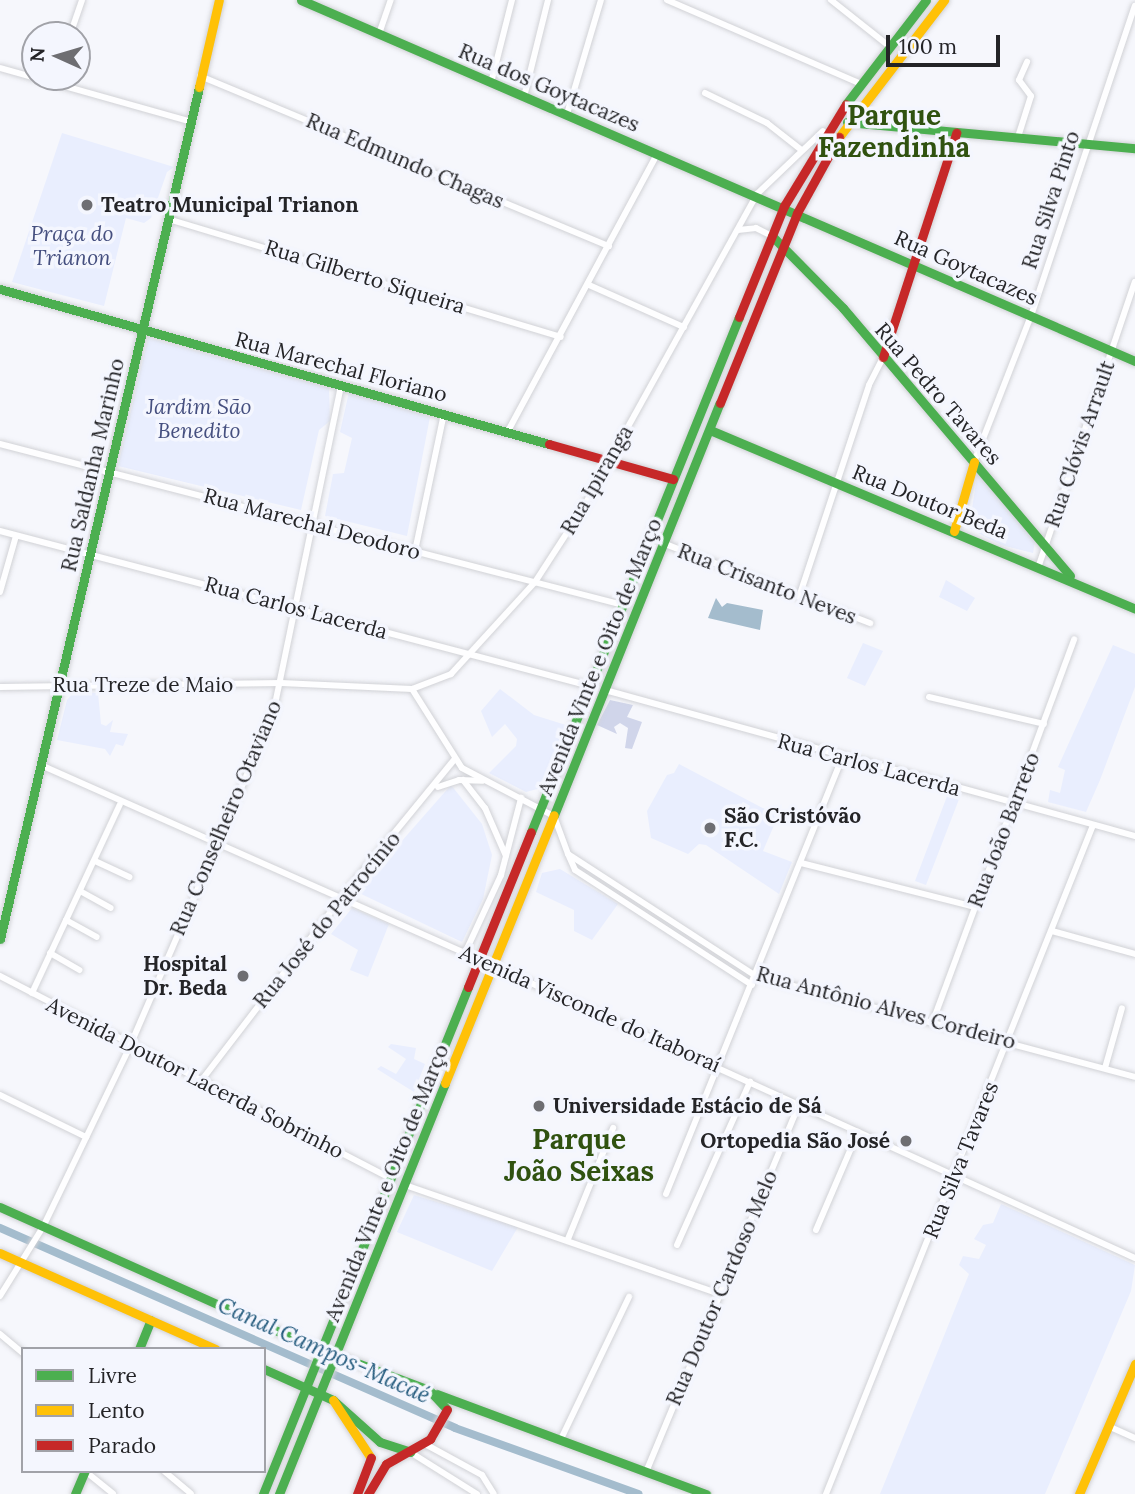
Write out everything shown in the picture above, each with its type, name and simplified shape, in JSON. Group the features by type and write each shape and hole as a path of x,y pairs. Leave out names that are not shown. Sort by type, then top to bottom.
{"main road":[{"name":"Rua Saldanha Marinho","path":"0,939 43,766 89,553 219,0"},
{"name":"Rua dos Goytacazes","path":"301,0 784,206"},
{"path":"784,206 829,127 926,0"},
{"name":"Avenida Vinte e Oito de Março","path":"322,1390 797,213 846,122 944,0"},
{"path":"858,109 868,124"},
{"path":"829,127 846,122 1135,148"},
{"path":"883,357 888,330 913,265 956,133"},
{"name":"Avenida Vinte e Oito de Março","path":"307,1384 543,810 784,206"},
{"name":"Rua Goytacazes","path":"784,206 1135,361"},
{"name":"Rua Pedro Tavares","path":"772,236 784,243 1073,580"},
{"name":"Rua Marechal Floriano","path":"0,289 610,460 689,485"},
{"path":"866,337 876,338 888,330"},
{"name":"Rua Doutor Beda","path":"710,430 1134,607"},
{"name":"Rua Silva Pinto","path":"954,531 971,483 974,462"},
{"path":"971,483 985,475"},
{"path":"0,1207 319,1354 429,1390 472,1409 706,1494"},
{"path":"0,1253 212,1347"},
{"path":"140,1347 151,1320"},
{"path":"1079,1494 1135,1364"},
{"path":"266,1370 322,1390 380,1442 410,1452"},
{"path":"263,1494 307,1384"},
{"path":"279,1494 322,1390"},
{"path":"429,1390 445,1412"},
{"path":"333,1400 371,1458 380,1461 383,1468"},
{"path":"445,1412 472,1409"},
{"path":"369,1494 383,1468 425,1444 445,1412"},
{"path":"357,1494 371,1458"},
{"path":"75,1494 84,1473"}],"street":[{"path":"75,21 82,0"},
{"path":"379,34 391,0"},
{"path":"491,83 512,0"},
{"path":"524,97 548,0"},
{"path":"567,114 601,0"},
{"path":"667,0 682,3 861,84"},
{"path":"831,0 890,47"},
{"name":"Rua Silva Pinto","path":"974,462 1031,316 1135,6"},
{"path":"1018,137 1031,96 1020,85 1027,62"},
{"path":"0,68 21,73"},
{"name":"Rua Edmundo Chagas","path":"200,76 610,246"},
{"path":"91,91 190,121"},
{"path":"705,93 767,123 800,149"},
{"name":"Rua Ipiranga","path":"412,689 441,680 472,656 535,582 610,460 757,194 800,149 829,127"},
{"path":"508,431 658,153"},
{"name":"Rua Gilberto Siqueira","path":"168,219 561,337"},
{"path":"738,230 756,228 772,236"},
{"name":"Rua Clóvis Arrault","path":"1038,565 1135,282"},
{"path":"589,285 684,327"},
{"path":"799,597 869,384 883,357"},
{"name":"Rua Conselheiro Otaviano","path":"0,1296 43,1227 130,1046 273,714 341,386"},
{"path":"415,551 444,414"},
{"name":"Rua Marechal Deodoro","path":"0,444 624,605"},
{"name":"Rua Carlos Lacerda","path":"0,531 592,686"},
{"path":"0,592 16,536"},
{"name":"Rua Crisanto Neves","path":"665,544 870,623"},
{"name":"Rua João Barreto","path":"933,1021 1074,639"},
{"name":"Rua Treze de Maio","path":"0,687 59,685 143,688 281,683 412,689"},
{"path":"412,689 454,760 488,782 554,816"},
{"name":"Rua Carlos Lacerda","path":"605,690 842,758 1135,835"},
{"path":"929,697 1044,723"},
{"path":"666,1194 842,758"},
{"name":"Rua José do Patrocínio","path":"201,1081 342,897 436,788 454,760"},
{"name":"Avenida Visconde do Itaboraí","path":"43,766 217,847 342,897 1135,1258"},
{"path":"436,788 463,780 488,782"},
{"path":"463,780 485,808 507,858"},
{"path":"465,953 507,858 521,797"},
{"path":"32,993 120,804"},
{"name":"Rua Antônio Alves Cordeiro","path":"554,816 575,870 752,985"},
{"name":"Rua Silva Tavares","path":"825,1494 956,1176 1093,825"},
{"name":"Rua Antônio Alves Cordeiro","path":"568,854 756,976 1135,1077"},
{"path":"95,860 128,877"},
{"path":"801,863 975,907"},
{"path":"80,891 111,908"},
{"path":"647,915 652,908"},
{"path":"66,920 97,937"},
{"path":"1052,931 1135,954"},
{"path":"50,953 80,970"},
{"name":"Avenida Doutor Lacerda Sobrinho","path":"0,976 130,1046 391,1179"},
{"path":"1105,1069 1122,1009"},
{"path":"677,1245 750,1082"},
{"path":"0,1094 86,1137"},
{"name":"Rua Doutor Cardoso Melo","path":"646,1472 799,1104"},
{"path":"568,1239 612,1128"},
{"path":"816,1230 858,1132"},
{"path":"405,1185 568,1239 719,1294"},
{"path":"560,1441 629,1297"},
{"path":"0,1334 21,1351"},
{"path":"1108,1426 1135,1438"},
{"path":"425,1444 469,1466 488,1482 494,1494"},
{"path":"410,1452 462,1481 468,1491 477,1494"},
{"path":"462,1481 469,1466"},
{"path":"87,1473 113,1494"},
{"path":"166,1473 191,1494"}],"green space":[{"name":"Praça do Trianon","path":"62,133 174,167 167,172 151,218 144,223 126,218 104,306 12,282"},
{"name":"Jardim São Benedito","path":"148,338 329,388 330,421 319,430 301,510 118,466"},
{"path":"349,392 430,417 407,536 325,516 333,474 344,473 352,438 340,432"},
{"path":"978,470 1035,542 1033,553 1001,545 969,528"},
{"path":"946,580 975,598 967,611 939,597"},
{"path":"863,643 883,651 865,686 847,678"},
{"path":"1113,645 1135,654 1135,687 1100,780 1086,812 1048,802 1050,790 1060,793 1065,770 1058,767"},
{"path":"500,689 534,715 569,726 541,788 526,792 489,773 516,746 517,739 505,724 492,737 481,711"},
{"path":"74,692 98,693 101,724 106,726 113,720 110,732 128,734 123,746 116,744 110,756 105,749 57,740 67,700"},
{"name":"São Cristóvão F.C.","path":"679,764 778,816 763,851 792,862 779,894 706,845 699,844 688,854 651,838 647,811 667,775 674,773"},
{"path":"451,785 482,824 492,855 483,899 462,942 357,892"},
{"path":"949,791 961,794 926,885 915,881"},
{"path":"560,869 618,904 592,940 574,931 574,910 536,892 542,873"},
{"path":"352,908 389,924 368,977 350,970 358,950 331,934"},
{"path":"391,1044 416,1048 414,1059 425,1064 414,1092 377,1069 381,1066 396,1074 406,1059 388,1047"},
{"path":"414,1195 518,1227 492,1271 397,1232"},
{"path":"1001,1204 1135,1265 1131,1291 1045,1494 880,1494 969,1274 959,1265 963,1256 979,1259 986,1245 974,1239 983,1225 993,1223"}],"shaded area":[{"path":"716,598 722,607 727,603 763,610 760,630 708,618"},
{"path":"610,700 633,705 627,717 642,722 632,749 625,748 628,728 620,723 614,727 617,734 597,725"}],"waterway":[{"name":"Canal Campos-Macaé","path":"0,1228 455,1428 638,1494"}],"traffic: fast":[{"path":"301,0 1135,361"},
{"path":"846,104 926,0"},
{"path":"0,939 199,87"},
{"path":"858,109 868,124"},
{"path":"847,122 1135,148"},
{"path":"772,236 843,308 1070,576"},
{"path":"0,289 549,444"},
{"path":"531,832 739,317"},
{"path":"554,815 720,403"},
{"path":"710,430 1135,609"},
{"path":"263,1494 468,987"},
{"path":"279,1494 445,1083"},
{"path":"0,1207 309,1345 429,1390 447,1409"},
{"path":"140,1347 151,1320"},
{"path":"266,1370 333,1400 380,1442 410,1452"},
{"path":"437,1394 706,1494"},
{"path":"75,1494 84,1473"}],"traffic: slow":[{"path":"199,87 219,0"},
{"path":"839,137 944,0"},
{"path":"954,531 974,462"},
{"path":"445,1083 554,815"},
{"path":"0,1253 212,1347"},
{"path":"1079,1494 1135,1364"},
{"path":"333,1400 371,1458"}],"traffic: jam":[{"path":"739,317 784,206 846,104"},
{"path":"883,357 956,133"},
{"path":"720,403 797,213 839,137"},
{"path":"549,444 673,479"},
{"path":"468,987 531,832"},
{"path":"368,1494 386,1464 430,1439 447,1409"},
{"path":"357,1494 371,1458"}],"place":[{"name":"Teatro Municipal Trianon","path":"87,205"},
{"name":"São Cristóvão F.C.","path":"710,828"},
{"name":"Hospital Dr. Beda","path":"243,976"},
{"name":"Universidade Estácio de Sá","path":"539,1106"},
{"name":"Ortopedia São José","path":"906,1141"}],"district":[{"name":"Parque Fazendinha","path":"894,131"},
{"name":"Parque João Seixas","path":"579,1155"}]}
